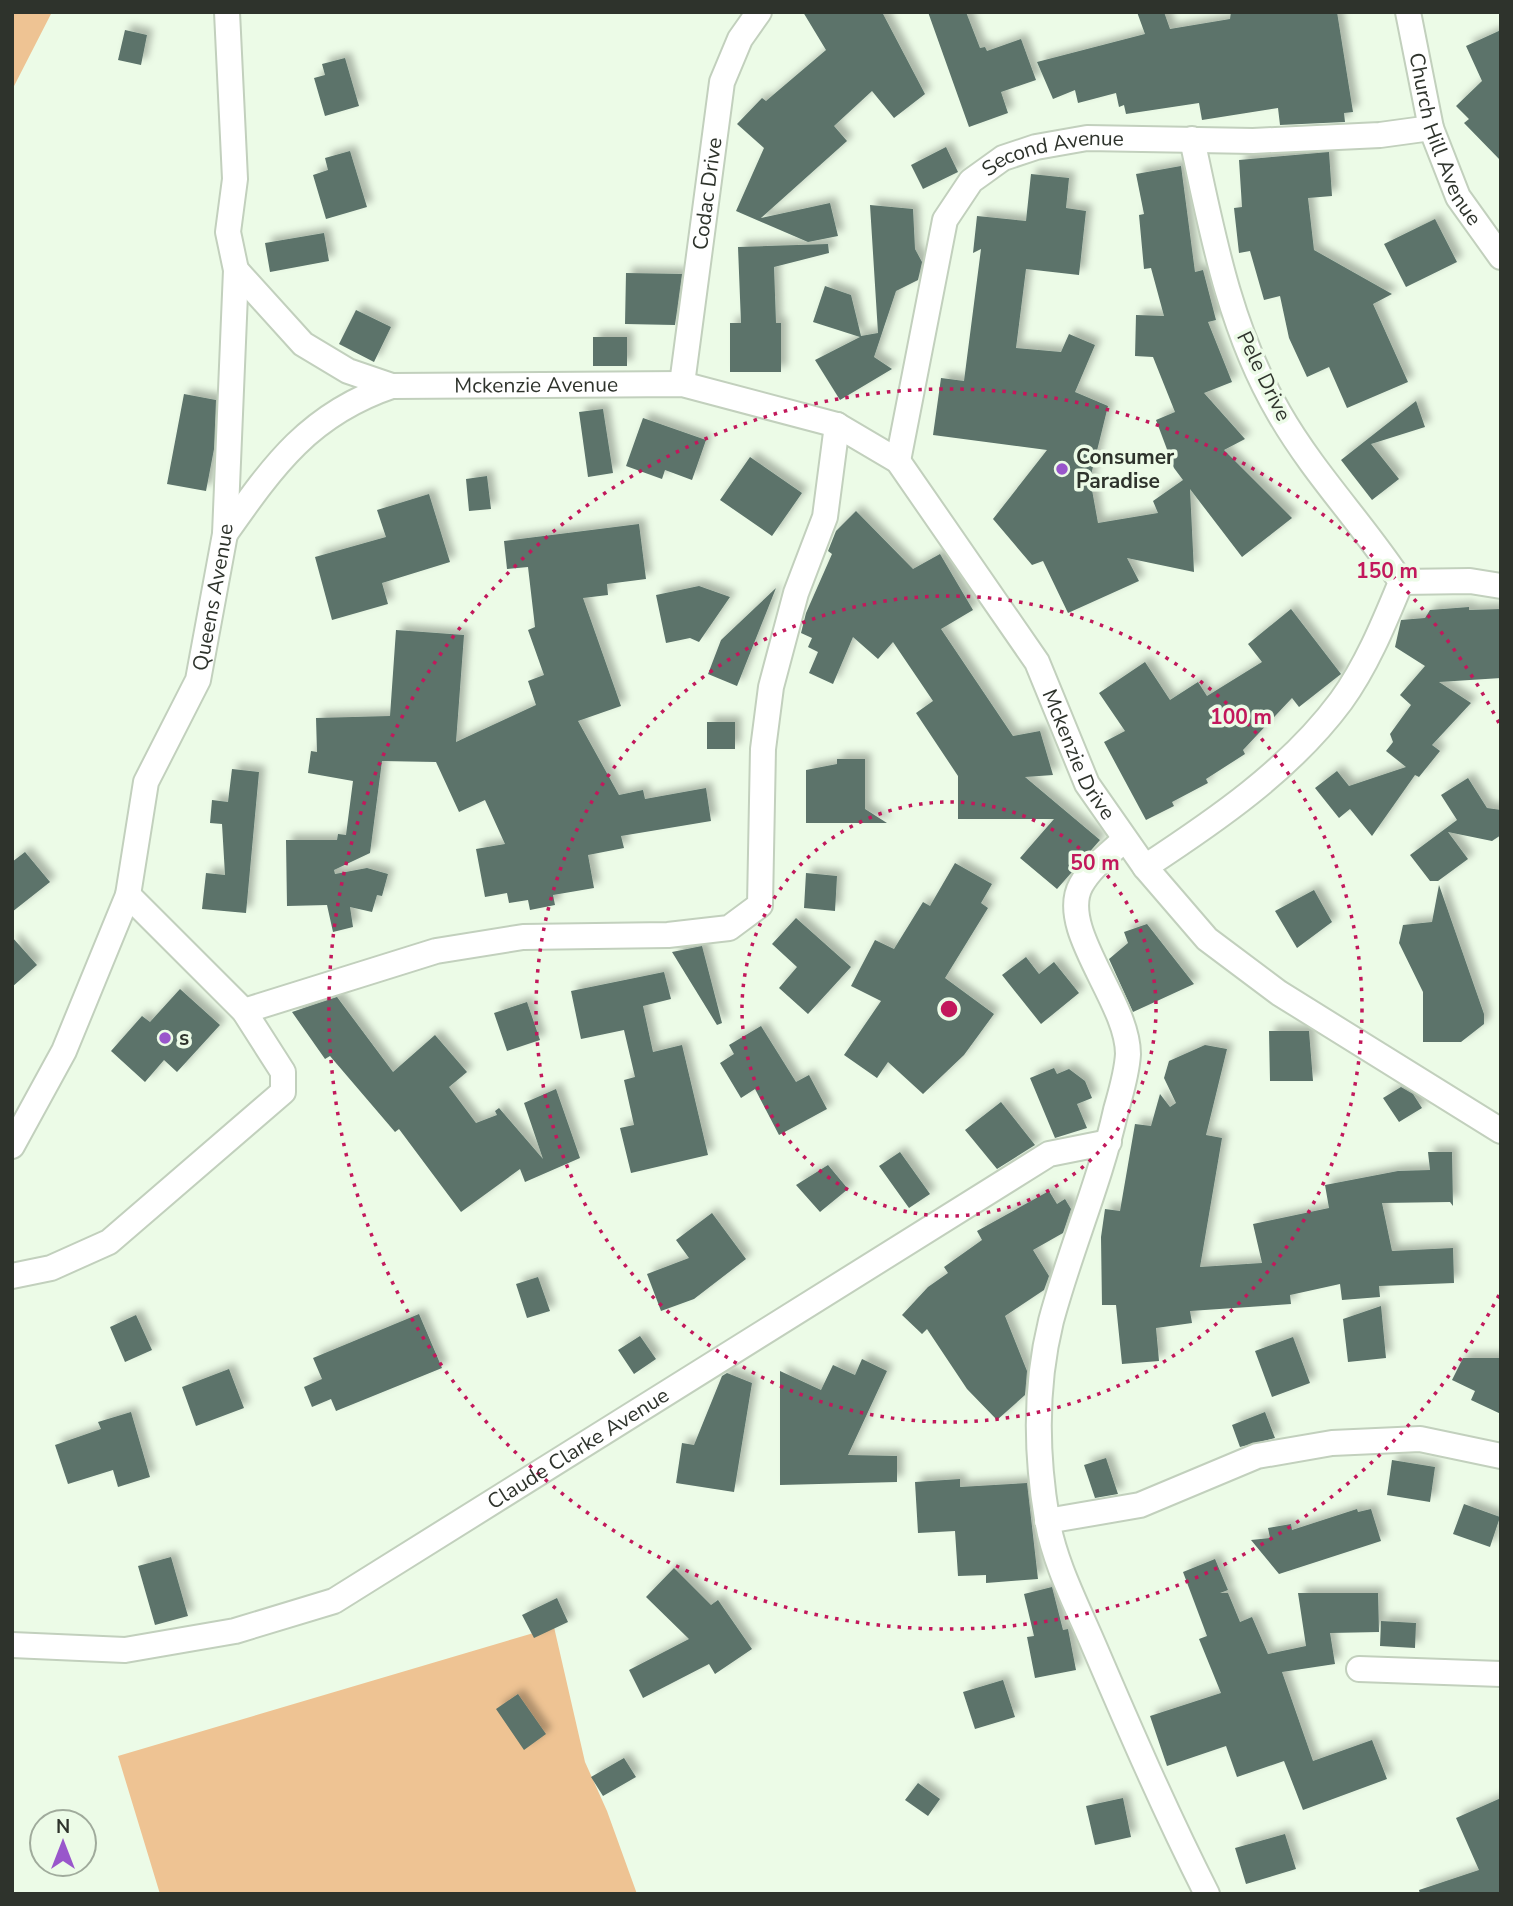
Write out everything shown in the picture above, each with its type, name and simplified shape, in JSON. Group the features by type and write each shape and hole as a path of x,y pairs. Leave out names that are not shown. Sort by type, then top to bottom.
{"street":[{"name":"Queens Avenue","path":"12,1146 64,1051 128,895 146,782 198,680 225,534 236,270 228,232 235,179 227,12"},
{"name":"Codac Drive","path":"682,384 722,82 740,39 759,12"},
{"name":"Church Hill Avenue","path":"1409,12 1431,128 1458,197 1501,257"},
{"name":"Second Avenue","path":"898,461 945,220 971,181 1003,158 1037,147 1087,138 1252,141 1380,135 1431,128"},
{"name":"Pele Drive","path":"1192,139 1216,254 1243,338 1278,412 1328,488 1377,544 1401,582"},
{"name":"Mckenzie Avenue","path":"236,270 303,344 348,371 392,386"},
{"name":"Mckenzie Avenue","path":"225,534 272,468 326,418 356,398 392,386 682,384"},
{"name":"Mckenzie Drive","path":"682,384 836,425 898,461 1037,662 1087,784 1124,840 1207,939 1279,993 1501,1132"},
{"path":"244,1011 374,968 436,951 523,937 668,935 729,928 760,905 763,748 771,687 796,593 825,517 836,425"},
{"path":"1145,867 1226,811 1284,763 1340,702 1377,639 1401,582 1470,581 1501,586"},
{"path":"1124,840 1089,873 1075,904 1076,922 1082,937 1120,1013 1126,1034 1128,1057 1109,1142 1051,1323 1037,1422 1047,1521 1068,1583 1159,1800 1207,1894"},
{"path":"12,1276 51,1268 109,1242 283,1092 283,1072 244,1011 128,895"},
{"name":"Claude Clarke Avenue","path":"12,1645 125,1650 235,1631 334,1601 1049,1154 1109,1142"},
{"path":"1047,1521 1140,1505 1257,1456 1332,1443 1420,1439 1501,1456"},
{"path":"1359,1669 1501,1674"}],"shaded area":[{"path":"12,12 52,12 12,90"},
{"path":"554,1627 585,1762 607,1811 637,1894 160,1894 118,1756"}],"building":[{"path":"803,12 882,12 925,94 894,118 872,91 834,126 847,141 761,218 830,203 838,236 808,242 736,211 764,148 737,124 762,98 766,101 826,50"},
{"path":"928,12 966,12 980,48 985,47 987,51 1021,39 1036,80 1001,92 1008,113 969,127"},
{"path":"1137,12 1164,12 1170,29 1230,19 1231,12 1337,12 1353,112 1344,113 1345,122 1280,125 1278,108 1202,120 1199,103 1126,114 1124,105 1119,107 1116,93 1078,103 1075,90 1053,99 1037,62 1145,34"},
{"path":"125,30 147,35 141,65 118,60"},
{"path":"1501,30 1501,161 1464,123 1469,119 1456,106 1482,81 1466,46"},
{"path":"345,58 359,106 325,116 314,78 325,75 322,64"},
{"path":"946,147 958,172 923,189 911,165"},
{"path":"350,151 367,207 326,219 313,175 328,170 325,158"},
{"path":"1329,152 1332,196 1308,198 1314,250 1392,294 1373,304 1408,382 1347,408 1329,367 1307,377 1289,338 1280,296 1264,300 1250,251 1239,253 1234,208 1242,207 1239,160"},
{"path":"1181,166 1195,272 1203,270 1216,320 1208,322 1232,382 1204,393 1245,439 1224,450 1292,518 1242,557 1190,489 1194,572 1127,558 1139,581 1068,613 1043,561 1032,565 993,519 1047,450 933,435 941,378 964,381 981,249 973,253 977,216 1026,221 1031,174 1069,178 1066,208 1086,211 1079,275 1026,269 1016,348 1061,352 1069,334 1095,345 1075,392 1108,406 1090,479 1098,523 1158,513 1153,501 1183,480 1174,468 1156,420 1175,412 1153,357 1135,356 1136,315 1164,316 1151,268 1144,269 1139,215 1144,214 1136,174"},
{"path":"870,205 913,209 915,249 922,262 918,280 896,291 874,357 892,369 840,400 815,360 860,337 813,322 825,286 851,295 861,336 878,333"},
{"path":"1435,219 1457,262 1406,287 1384,244"},
{"path":"324,233 329,261 270,272 265,243"},
{"path":"828,244 829,253 774,267 776,323 781,323 781,372 730,372 730,323 741,323 738,247"},
{"path":"626,273 682,274 675,325 625,324"},
{"path":"356,310 391,327 374,362 339,344"},
{"path":"593,337 627,337 627,366 593,366"},
{"path":"184,394 216,400 214,449 206,491 167,484"},
{"path":"1416,401 1425,427 1371,444 1399,479 1372,500 1341,460"},
{"path":"603,409 613,473 588,477 579,412"},
{"path":"643,418 706,440 692,480 665,470 662,479 626,466"},
{"path":"750,457 802,493 772,536 720,500"},
{"path":"487,476 491,509 469,511 466,479"},
{"path":"429,494 450,562 382,583 388,604 332,620 315,557 386,537 377,510"},
{"path":"856,511 913,569 940,554 973,610 941,629 1013,736 1040,731 1053,775 1025,777 1100,840 1057,889 1020,858 1054,819 958,819 958,776 916,713 933,701 893,642 878,659 853,637 833,684 809,673 818,652 808,647 812,638 801,633 806,613 832,554 828,551 836,531"},
{"path":"639,524 646,579 607,584 608,595 583,598 621,706 578,721 619,795 643,790 645,799 706,788 711,821 621,836 624,848 588,855 594,888 553,895 555,905 530,910 528,900 509,903 507,893 485,897 476,849 505,844 485,800 459,812 436,762 382,761 370,853 334,870 335,874 367,868 388,874 382,896 377,895 372,912 350,907 353,927 333,932 327,905 287,906 286,840 337,840 338,834 346,835 353,781 308,773 311,751 317,752 316,718 390,716 396,630 464,635 456,742 536,705 528,681 544,675 528,630 535,627 528,567 507,569 504,541"},
{"path":"699,586 730,597 699,642 690,638 666,643 656,595"},
{"path":"776,588 737,686 708,674 721,640"},
{"path":"1469,607 1469,610 1501,609 1501,678 1439,682 1471,703 1432,745 1440,751 1419,777 1415,775 1372,836 1350,809 1339,818 1315,788 1337,771 1349,786 1406,767 1386,751 1393,742 1390,734 1411,705 1400,695 1425,666 1395,647 1401,620 1425,618 1430,610"},
{"path":"1291,609 1341,674 1299,707 1292,698 1243,750 1245,754 1206,779 1208,783 1172,802 1174,806 1146,820 1104,742 1125,731 1099,693 1145,662 1170,700 1198,682 1207,696 1262,662 1248,644"},
{"path":"707,722 735,722 735,749 707,749"},
{"path":"837,759 865,759 865,809 887,823 806,823 806,770 837,764"},
{"path":"232,769 259,772 246,913 202,909 206,873 225,875 222,824 210,823 212,800 228,802"},
{"path":"1468,778 1487,808 1501,810 1501,835 1492,841 1448,832 1468,859 1438,881 1430,881 1410,855 1457,820 1441,795"},
{"path":"25,852 50,882 12,912 12,862"},
{"path":"955,863 992,884 981,903 988,908 945,978 994,1014 964,1055 923,1094 888,1062 877,1078 844,1055 881,1001 851,986 875,940 894,949 923,902 930,906"},
{"path":"806,873 837,876 835,911 804,908"},
{"path":"1439,885 1484,1014 1484,1024 1461,1042 1423,1042 1423,992 1399,943 1403,925 1432,922"},
{"path":"1314,890 1332,922 1297,948 1275,911"},
{"path":"796,918 851,967 808,1014 779,988 797,967 772,944"},
{"path":"1147,924 1194,984 1133,1012 1109,959 1128,943 1124,932"},
{"path":"12,937 37,965 12,987"},
{"path":"702,946 722,1023 717,1025 672,952"},
{"path":"1026,957 1039,974 1054,962 1079,993 1041,1024 1002,975"},
{"path":"664,972 671,999 643,1006 653,1052 682,1045 708,1155 631,1173 620,1128 634,1125 624,1080 635,1077 624,1030 581,1039 571,991"},
{"name":"s","path":"180,989 220,1025 177,1072 164,1060 145,1082 111,1051 142,1016 150,1022"},
{"path":"337,997 393,1072 435,1035 467,1072 449,1087 476,1123 497,1115 495,1111 499,1108 543,1159 524,1103 556,1089 580,1158 525,1182 520,1169 461,1212 399,1129 395,1132 330,1056 325,1059 292,1012"},
{"path":"527,1002 540,1040 507,1051 494,1013"},
{"path":"761,1026 796,1082 809,1075 827,1109 779,1135 755,1089 741,1098 720,1063 734,1054 729,1045"},
{"path":"1269,1031 1309,1031 1313,1081 1270,1081"},
{"path":"1205,1045 1227,1049 1206,1135 1222,1138 1200,1267 1262,1263 1253,1224 1329,1208 1325,1185 1398,1171 1430,1170 1428,1152 1452,1152 1453,1206 1450,1202 1382,1203 1392,1251 1453,1248 1454,1283 1379,1286 1380,1297 1342,1300 1340,1284 1290,1295 1291,1304 1190,1311 1192,1323 1156,1328 1159,1361 1122,1364 1116,1305 1102,1305 1101,1237 1105,1209 1120,1211 1135,1124 1151,1126 1160,1094 1170,1107 1176,1103 1164,1078 1169,1061"},
{"path":"1054,1068 1057,1074 1069,1069 1085,1081 1092,1098 1077,1104 1087,1128 1055,1138 1030,1078"},
{"path":"1401,1087 1413,1094 1422,1108 1399,1122 1383,1098"},
{"path":"1001,1102 1035,1145 997,1169 965,1130"},
{"path":"900,1152 930,1194 909,1208 879,1166"},
{"path":"828,1165 848,1189 820,1212 796,1185"},
{"path":"1049,1191 1057,1204 1065,1199 1071,1209 1063,1233 1033,1250 1049,1276 1044,1290 1005,1316 1027,1371 1025,1395 997,1420 967,1389 927,1329 922,1334 902,1315 928,1287 948,1273 944,1267 982,1240 977,1231"},
{"path":"712,1213 746,1259 694,1299 661,1311 647,1274 689,1258 676,1240"},
{"path":"538,1277 550,1311 527,1318 516,1284"},
{"path":"1381,1306 1386,1358 1348,1362 1343,1319"},
{"path":"419,1314 442,1368 336,1411 331,1399 312,1407 304,1387 322,1379 313,1358"},
{"path":"136,1315 152,1350 125,1362 110,1327"},
{"path":"640,1336 656,1359 634,1374 618,1350"},
{"path":"1293,1337 1310,1383 1272,1397 1255,1351"},
{"path":"1463,1358 1501,1358 1501,1414 1471,1400 1475,1391 1452,1380"},
{"path":"862,1359 887,1371 848,1455 897,1456 897,1482 780,1485 780,1371 821,1390 833,1365 855,1375"},
{"path":"229,1369 244,1408 196,1426 182,1387"},
{"path":"727,1373 752,1383 734,1492 676,1483 682,1443 694,1445 722,1376"},
{"path":"131,1412 150,1477 118,1487 113,1470 68,1484 55,1445 101,1429 98,1422"},
{"path":"1265,1412 1275,1438 1240,1447 1232,1425"},
{"path":"1106,1458 1118,1494 1095,1498 1084,1465"},
{"path":"1392,1460 1435,1467 1430,1502 1387,1495"},
{"path":"960,1479 960,1487 1027,1483 1038,1579 986,1583 986,1575 958,1576 955,1531 918,1533 915,1482"},
{"path":"1464,1504 1500,1517 1490,1547 1453,1534"},
{"path":"1357,1509 1358,1512 1371,1509 1381,1541 1279,1574 1251,1540 1270,1538 1268,1528 1291,1524 1292,1530"},
{"path":"171,1557 188,1616 155,1625 138,1566"},
{"path":"1215,1559 1228,1590 1220,1593 1228,1593 1240,1622 1252,1617 1268,1654 1306,1646 1298,1593 1378,1593 1379,1632 1330,1633 1335,1664 1282,1672 1313,1761 1372,1740 1387,1779 1303,1810 1284,1761 1237,1777 1226,1746 1167,1766 1150,1716 1221,1693 1199,1639 1207,1636 1183,1572"},
{"path":"674,1568 711,1605 718,1600 752,1649 715,1674 709,1664 643,1698 629,1670 689,1639 646,1597"},
{"path":"1052,1587 1063,1630 1068,1629 1076,1670 1035,1678 1027,1637 1034,1636 1024,1594"},
{"path":"557,1598 568,1622 534,1638 522,1615"},
{"path":"1381,1621 1416,1623 1415,1648 1380,1646"},
{"path":"1003,1680 1015,1717 975,1729 963,1692"},
{"path":"518,1694 546,1734 524,1750 496,1709"},
{"path":"624,1758 636,1777 603,1796 591,1777"},
{"path":"918,1783 940,1799 928,1816 905,1800"},
{"path":"1123,1798 1131,1837 1095,1845 1086,1806"},
{"path":"1501,1798 1501,1894 1420,1894 1419,1890 1479,1870 1456,1818"},
{"path":"1285,1834 1296,1869 1246,1884 1235,1848"}],"place":[{"name":"Consumer Paradise","path":"1062,469"},
{"name":"s","path":"165,1038"}]}
